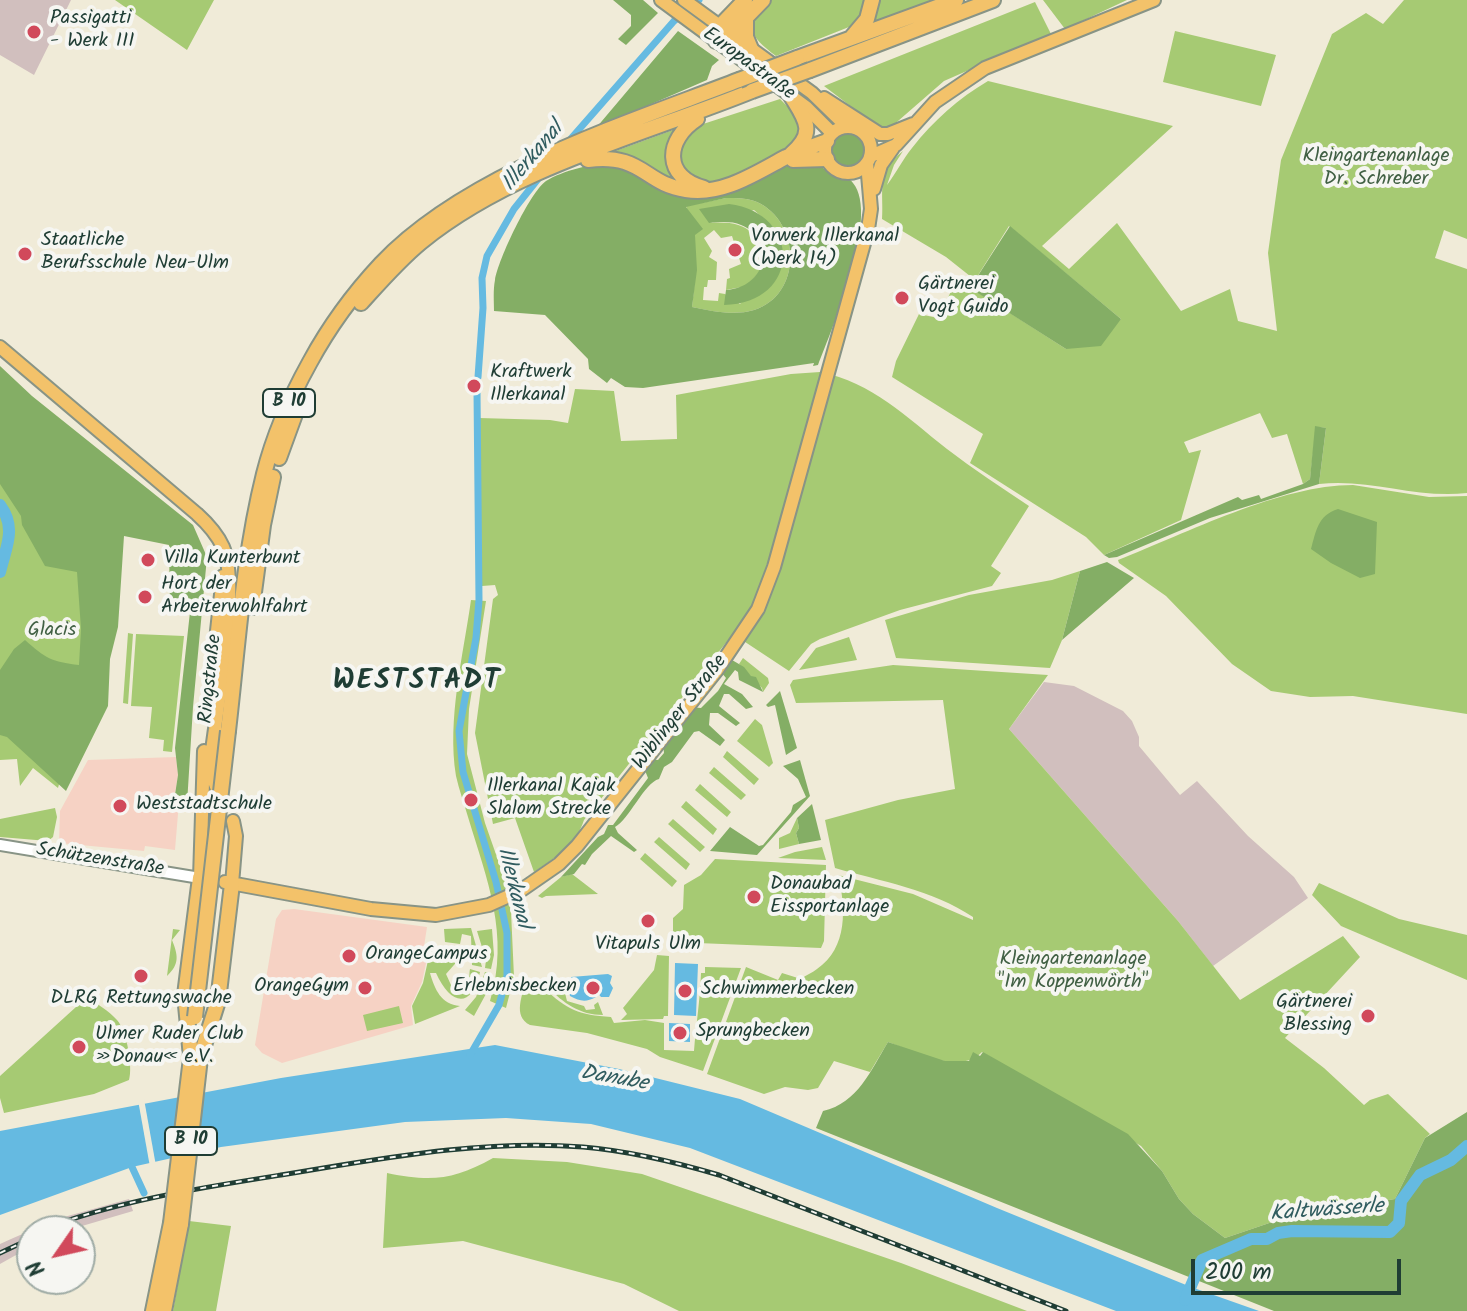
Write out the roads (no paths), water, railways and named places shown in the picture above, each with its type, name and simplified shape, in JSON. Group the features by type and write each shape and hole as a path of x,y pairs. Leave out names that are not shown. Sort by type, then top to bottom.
{"highway":[{"path":"716,41 745,0"},
{"path":"725,30 763,0"},
{"path":"850,48 867,19 872,0"},
{"path":"850,48 956,0"},
{"path":"850,48 993,0"},
{"path":"746,16 746,37 751,49"},
{"name":"B 10","path":"164,1311 233,732 252,529 265,471 293,392 325,335 382,264 411,237 451,208 519,170 590,139 797,58 850,48"},
{"name":"B 10","path":"233,732 263,525 275,469 301,396 331,342 384,277 420,243 501,191 567,162 810,70 850,48"},
{"path":"787,156 802,141 807,128 802,112 791,96"},
{"path":"711,189 694,185 680,174 673,151 683,128 717,105"},
{"path":"769,167 830,137"},
{"name":"B 10","path":"567,162 615,158 640,167 681,189 700,191 725,186 769,167 799,159 827,159"},
{"path":"196,1058 185,995 203,879"},
{"path":"196,1058 218,1001 229,883"},
{"name":"B 10","path":"153,1311 176,1224"}],"main road":[{"name":"Europastraße","path":"684,0 812,93 847,127"},
{"path":"871,200 878,172 896,145 949,91 994,63 1154,0"},
{"name":"Europastraße","path":"664,2 791,96 830,137"},
{"path":"812,93 880,134 916,123"},
{"path":"870,218 865,193 858,180 850,173 834,168 827,159 830,137 847,127 860,129 869,139 883,142 906,134"},
{"path":"869,139 869,160"},
{"path":"850,173 857,172 869,160 896,145"},
{"name":"Wiblinger Straße","path":"229,883 412,915 456,913 511,896 547,874 577,846 717,670 758,609 778,552 870,218 869,160"},
{"name":"Ringstraße","path":"0,347 208,524 218,538 228,560 230,594 211,761 217,789"},
{"name":"Ringstraße","path":"175,497 213,540 220,553 223,574 202,771 203,879"},
{"path":"229,883 236,836 233,821"}],"street":[{"name":"Schützenstraße","path":"0,845 203,879"}],"water":[{"name":"Schwimmerbecken","path":"675,963 698,964 696,1016 674,1015"},
{"name":"Erlebnisbecken","path":"612,976 610,983 613,988 609,997 601,997 596,991 596,997 589,1000 570,996 569,992 573,990 571,977"},
{"name":"Sprungbecken","path":"669,1023 690,1024 690,1042 669,1041"},
{"name":"Danube","path":"495,1045 619,1069 740,1099 997,1208 1191,1287 1259,1311 1116,1311 690,1148 591,1124 506,1118 405,1122 221,1147 132,1167 0,1215 0,1131 281,1078"}],"waterway":[{"name":"Illerkanal","path":"568,142 674,21 699,0"},
{"name":"Illerkanal","path":"478,377 482,278 487,256 514,209 542,174"},
{"name":"Illerkanal","path":"470,1055 499,1005 507,976 507,933 496,882 463,772 459,731 476,638 479,600 477,391"},
{"path":"0,505 9,530 0,572"},
{"name":"Kaltwässerle","path":"1185,1300 1202,1260 1251,1239 1267,1239 1292,1231 1390,1232 1399,1223 1401,1201 1420,1175 1451,1160 1467,1146"},
{"path":"132,1167 144,1193"}],"railway":[{"path":"85,1215 219,1185 431,1152 507,1146 583,1147 618,1151 719,1175 1066,1311"},
{"path":"0,1253 16,1246"}],"place":[{"name":"Passigatti - Werk III","path":"34,32"},
{"name":"Vorwerk Illerkanal (Werk 14)","path":"735,250"},
{"name":"Staatliche Berufsschule Neu-Ulm","path":"25,254"},
{"name":"Gärtnerei Vogt Guido","path":"902,298"},
{"name":"Kraftwerk Illerkanal","path":"474,386"},
{"name":"Villa Kunterbunt","path":"148,560"},
{"name":"Hort der Arbeiterwohlfahrt","path":"145,597"},
{"name":"Illerkanal Kajak Slalom Strecke","path":"471,800"},
{"name":"Weststadtschule","path":"120,806"},
{"name":"Donaubad Eissportanlage","path":"754,897"},
{"name":"Vitapuls Ulm","path":"648,921"},
{"name":"OrangeCampus","path":"349,956"},
{"name":"DLRG Rettungswache","path":"141,976"},
{"name":"OrangeGym","path":"365,988"},
{"name":"Erlebnisbecken","path":"593,988"},
{"name":"Schwimmerbecken","path":"685,991"},
{"name":"Gärtnerei Blessing","path":"1368,1016"},
{"name":"Sprungbecken","path":"680,1033"},
{"name":"Ulmer Ruder Club »Donau« e.V.","path":"79,1047"}],"district":[{"name":"WESTSTADT","path":"417,683"}],"park label":[{"name":"Kleingartenanlage Dr. Schreber","path":"1376,170"},
{"name":"Glacis","path":"52,632"},
{"name":"Kleingartenanlage \"Im Koppenwörth\"","path":"1073,972"}]}
